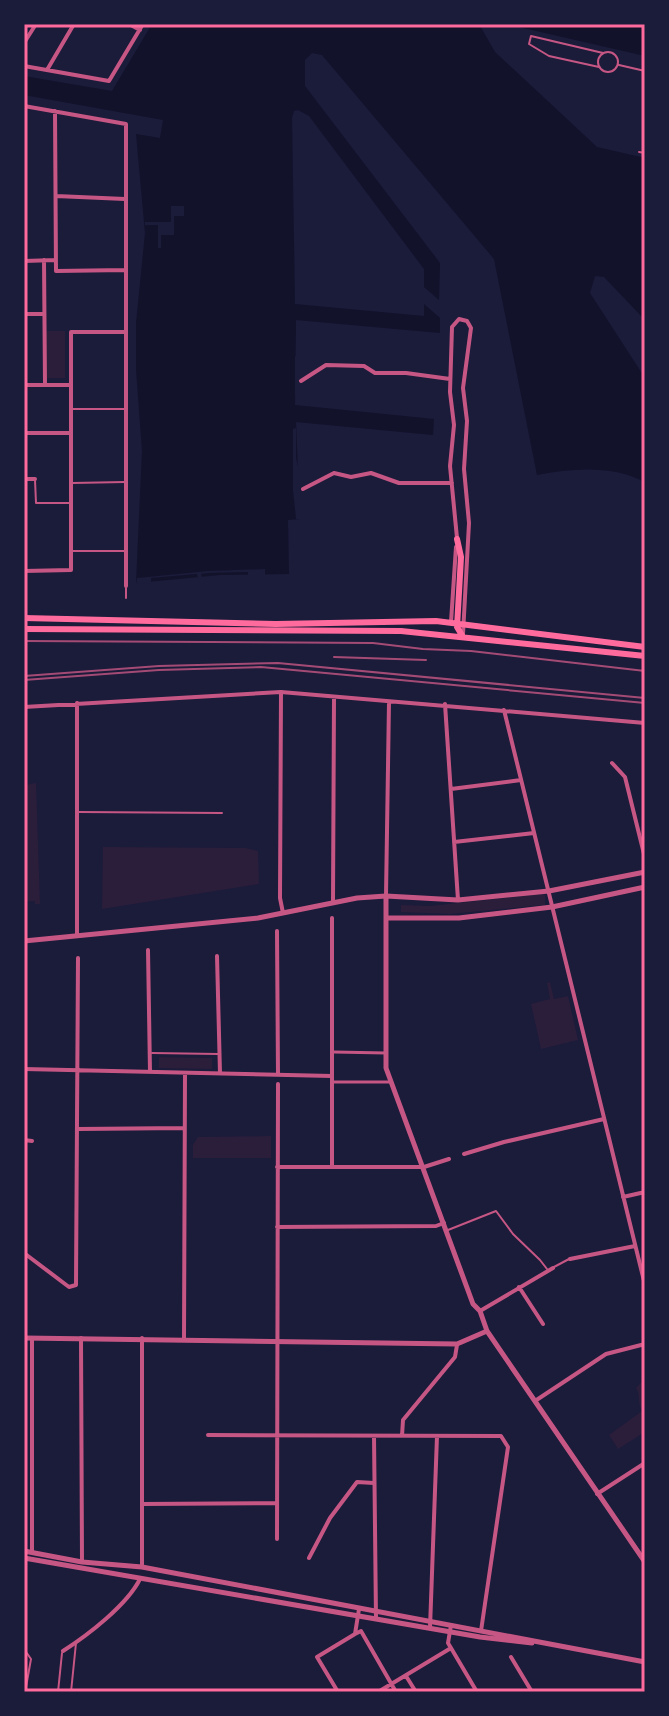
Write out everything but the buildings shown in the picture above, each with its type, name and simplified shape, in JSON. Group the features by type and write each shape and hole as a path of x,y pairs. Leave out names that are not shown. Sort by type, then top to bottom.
{"main road":[{"path":"457,539 461,557 457,623 463,637"},
{"path":"24,618 276,624 349,621 457,623 645,647"},
{"path":"24,629 356,630 463,637 645,656"}],"street":[{"path":"24,43 36,24"},
{"path":"47,70 74,24"},
{"path":"129,24 140,30"},
{"path":"24,66 109,81 143,24"},
{"path":"24,106 126,124 126,586"},
{"path":"55,111 56,271 125,270"},
{"path":"56,196 125,199"},
{"path":"44,260 45,385"},
{"path":"24,261 56,260"},
{"path":"24,314 44,314"},
{"path":"457,539 450,466 454,425 450,379 452,327 457,320 463,320 471,328 463,388 467,421 464,469 469,523 457,623"},
{"path":"24,571 71,570 71,332 125,332"},
{"path":"301,381 326,365 364,366 375,373 406,373 450,379"},
{"path":"24,385 71,385"},
{"path":"24,433 71,433"},
{"path":"303,489 334,473 350,477 371,473 399,483 452,483"},
{"path":"24,479 35,479"},
{"path":"281,692 280,898 283,913"},
{"path":"24,707 281,692 645,723"},
{"path":"333,902 334,697"},
{"path":"389,702 386,1053 390,1082 473,1304 480,1311 487,1331 645,1562"},
{"path":"77,703 77,936"},
{"path":"445,704 458,900"},
{"path":"504,710 645,1285"},
{"path":"612,763 625,777 645,858"},
{"path":"451,789 521,780"},
{"path":"454,842 534,833"},
{"path":"24,941 283,913 333,902 386,896 458,900 549,891 645,872"},
{"path":"387,918 459,918 552,907 645,887"},
{"path":"332,918 332,1167"},
{"path":"277,931 278,1075"},
{"path":"148,950 150,1072"},
{"path":"217,956 220,1073"},
{"path":"24,1253 66,1285 74,1287 78,1281 78,958"},
{"path":"332,1052 386,1053"},
{"path":"24,1069 278,1075 390,1082"},
{"path":"184,1339 185,1073"},
{"path":"277,1539 278,1084"},
{"path":"464,1154 604,1119"},
{"path":"78,1129 184,1128"},
{"path":"24,1140 32,1141"},
{"path":"277,1167 424,1167 449,1159"},
{"path":"623,1197 645,1192"},
{"path":"277,1227 446,1226"},
{"path":"570,1259 635,1246"},
{"path":"480,1311 550,1269"},
{"path":"519,1287 543,1324"},
{"path":"24,1338 457,1344 487,1331"},
{"path":"32,1338 32,1556"},
{"path":"81,1338 82,1566"},
{"path":"63,1651 133,1593 140,1579 142,1338"},
{"path":"402,1436 403,1420 455,1357 457,1344"},
{"path":"535,1401 611,1352 645,1344"},
{"path":"208,1435 501,1436 508,1447 480,1637"},
{"path":"374,1436 376,1615"},
{"path":"430,1625 437,1436"},
{"path":"597,1494 645,1463"},
{"path":"309,1558 330,1518 357,1482 374,1483"},
{"path":"142,1504 277,1503"},
{"path":"24,1551 32,1556 140,1579 450,1628 481,1630 645,1662"},
{"path":"24,1558 32,1556"},
{"path":"82,1566 142,1567 359,1613"},
{"path":"355,1634 359,1613"},
{"path":"450,1628 480,1637 557,1646"},
{"path":"450,1628 448,1643 477,1692"},
{"path":"338,1692 317,1657 361,1631 396,1692"},
{"path":"378,1692 451,1648"},
{"path":"511,1657 532,1692"},
{"path":"406,1676 416,1692"}],"lane":[{"path":"531,36 609,52 615,55 618,65 609,72 549,56 529,44 531,36"},
{"path":"599,67 598,60 603,53"},
{"path":"618,65 645,71"},
{"path":"639,152 645,153"},
{"path":"71,409 126,409"},
{"path":"35,479 36,503 71,503"},
{"path":"71,483 127,482"},
{"path":"71,551 127,551"},
{"path":"126,586 126,598"},
{"path":"77,812 222,813"},
{"path":"149,1053 219,1054"},
{"path":"446,1226 496,1211 550,1269 570,1259"},
{"path":"71,1692 77,1642"},
{"path":"24,1649 31,1659 26,1687"},
{"path":"58,1692 63,1651"}],"shaded area":[{"path":"152,24 479,24 495,52 597,147 645,158 645,320 604,277 595,276 590,293 645,378 645,482 606,470 537,475 494,259 322,55 312,53 305,60 305,86 440,263 439,300 424,287 424,269 309,116 298,110 294,111 292,118 295,304 424,316 424,304 440,318 440,333 296,320 295,405 434,419 433,435 296,422 300,519 288,520 289,574 220,575 136,583 142,451 136,323 145,233 136,134 160,138 163,120 24,95 24,76 112,91"},
{"path":"506,24 645,24 645,56"},
{"path":"44,331 65,331 65,378 44,378"},
{"path":"36,783 40,904 26,901 25,785"},
{"path":"103,847 245,848 258,851 259,884 102,909"},
{"path":"545,895 545,905 450,914 401,912 401,905 430,906"},
{"path":"550,982 554,999 568,996 578,1040 541,1049 531,1004 550,999 547,983"},
{"path":"159,1057 212,1058 212,1069 159,1068"},
{"path":"271,1136 271,1158 193,1158 193,1145 198,1137"},
{"path":"645,1378 645,1432 618,1449 609,1435 642,1411 636,1388"}],"pier":[{"path":"171,206 184,206 184,216 174,216 174,235 161,235 161,248 158,248 158,225 145,225 145,222 171,222"},
{"path":"295,355 299,363 299,394 295,396"},
{"path":"296,428 300,519 296,519 293,491 293,429"},
{"path":"265,569 265,577 248,577 248,572 208,573 201,574 202,578 198,579 197,574 151,578 151,583 136,584 137,578 208,571"}],"tram line":[{"path":"24,680 159,670 261,667 645,703"}],"railway":[{"path":"24,641 373,643 645,671"},
{"path":"334,657 426,660"},
{"path":"24,676 159,666 278,663 645,698"}]}
